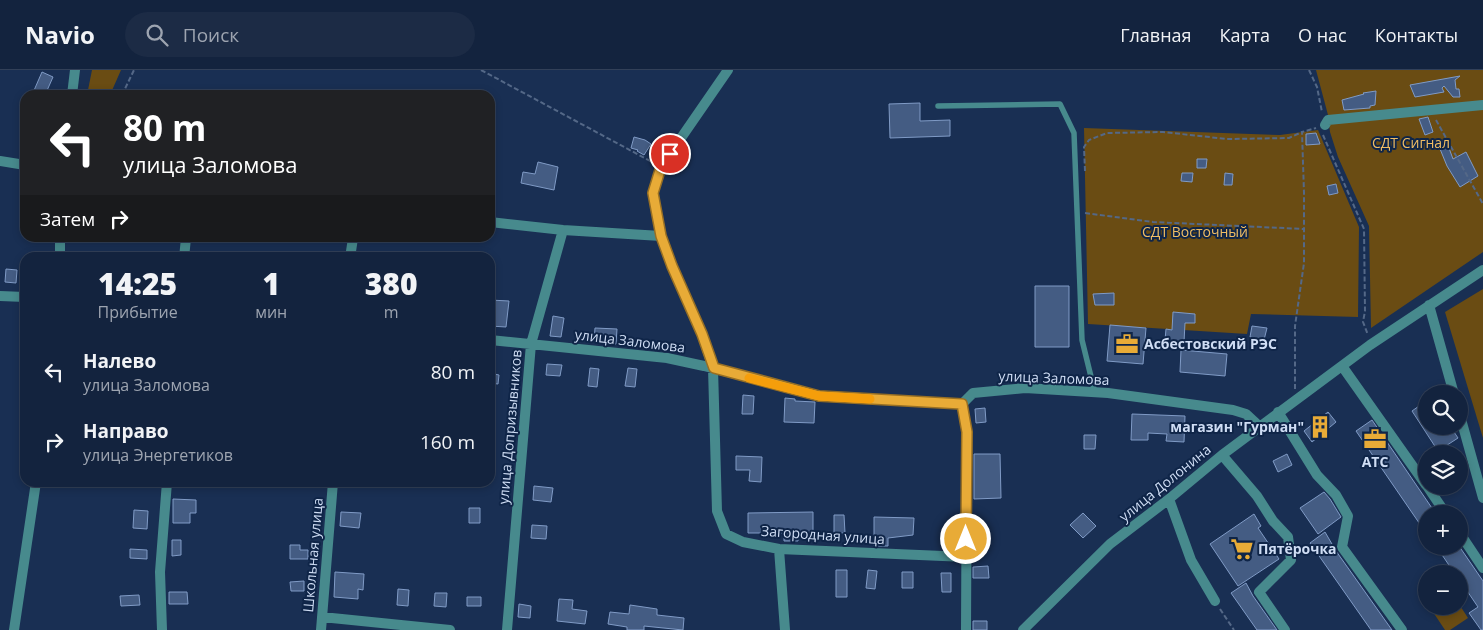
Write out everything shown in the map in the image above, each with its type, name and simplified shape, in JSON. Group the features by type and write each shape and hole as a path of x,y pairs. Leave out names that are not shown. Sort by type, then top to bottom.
{"street":[{"path":"73,90 75,70"},
{"path":"714,368 702,334 661,236 653,193 661,167 728,70"},
{"path":"1325,125 1328,120 1483,105"},
{"path":"0,161 20,164"},
{"path":"495,223 563,230 661,236"},
{"name":"улица Допризывников","path":"507,630 531,344 563,230"},
{"name":"улица Долонина","path":"1023,630 1110,544 1222,455 1370,345 1483,270"},
{"path":"0,296 20,297"},
{"path":"1429,305 1451,385"},
{"name":"улица Заломова","path":"495,340 667,358 714,368 819,396 962,404 973,393 990,390 1025,388 1095,392 1232,410 1246,414 1260,427"},
{"path":"1342,366 1418,473"},
{"name":"Загородная улица","path":"714,368 717,511 726,534 743,542 780,549 966,557"},
{"path":"962,404 967,432 966,630"},
{"path":"1278,412 1317,475 1336,495 1348,516 1342,547 1402,630"},
{"path":"1465,435 1483,498"},
{"path":"1222,455 1257,496 1273,521 1288,538 1291,560 1259,592 1285,630"},
{"path":"14,630 35,487"},
{"path":"162,630 160,572 167,487"},
{"name":"Школьная улица","path":"321,630 333,487"},
{"path":"1169,499 1192,560 1215,601"},
{"path":"1468,546 1483,568"},
{"path":"780,549 785,630"},
{"path":"322,617 450,630"}],"lane":[{"path":"938,106 1060,104 1074,133 1082,340 1095,392"}],"path":[{"path":"124,90 134,70"},
{"path":"481,70 661,167"},
{"path":"1309,70 1317,87 1325,125 1322,132 1326,144 1364,229 1364,322 1365,331 1372,343 1370,345"},
{"path":"1432,111 1483,204"},
{"path":"1085,176 1084,147 1089,140 1107,133 1163,132 1227,139 1289,138 1325,125"},
{"path":"1295,401 1295,326 1304,263 1302,132"},
{"path":"1085,214 1153,222 1304,229"},
{"path":"1215,601 1234,630"}],"green space":[{"path":"92,70 121,70 112,90 88,90"},
{"name":"СДТ Сигнал","path":"1316,70 1483,70 1483,252 1371,328 1369,226 1338,157 1330,132 1328,115"},
{"name":"СДТ Восточный","path":"1084,128 1280,135 1318,130 1359,227 1358,317 1251,314 1247,334 1088,324"},
{"path":"1483,289 1483,438 1468,385 1445,312"},
{"path":"1435,615 1466,615 1468,618 1450,630 1445,630"}],"building":[{"path":"42,72 53,77 47,90 34,90"},
{"path":"1460,76 1455,80 1456,89 1459,89 1460,97 1453,97 1444,86 1442,88 1444,92 1415,97 1410,85"},
{"path":"1376,91 1375,105 1370,106 1370,108 1344,110 1342,100"},
{"path":"920,103 920,121 950,120 950,136 890,138 889,104"},
{"path":"1428,117 1433,132 1425,135 1419,119"},
{"path":"1316,133 1320,144 1306,145 1306,134"},
{"path":"634,137 651,144 644,155 638,150 631,148"},
{"path":"1446,140 1453,159 1466,152 1478,176 1460,187 1447,166 1438,144"},
{"path":"1197,159 1207,159 1206,168 1197,168"},
{"path":"538,162 558,167 554,190 521,183 523,172 535,174"},
{"path":"1182,173 1193,173 1192,182 1181,181"},
{"path":"1225,173 1233,174 1232,185 1224,185"},
{"path":"1336,184 1338,193 1329,195 1327,186"},
{"path":"6,269 17,270 16,283 5,282"},
{"path":"1035,286 1069,286 1069,347 1035,347"},
{"path":"1114,293 1114,305 1095,305 1093,294"},
{"path":"495,300 509,301 506,327 495,326"},
{"path":"1173,312 1195,314 1195,323 1185,323 1184,342 1165,340 1166,329 1172,330"},
{"path":"553,316 564,318 561,337 550,336"},
{"name":"Асбестовский РЭС","path":"1110,325 1146,328 1143,364 1107,361"},
{"path":"1252,326 1267,328 1264,340 1250,337"},
{"path":"595,328 617,329 616,344 594,342"},
{"path":"1181,350 1227,354 1225,376 1180,372"},
{"path":"547,364 562,365 560,376 546,375"},
{"path":"590,368 599,369 597,387 588,386"},
{"path":"628,368 637,369 635,387 625,386"},
{"path":"495,374 499,375 498,384 495,384"},
{"path":"743,395 754,396 753,414 742,414"},
{"path":"785,398 795,399 795,401 815,402 814,423 784,422"},
{"path":"1418,407 1418,420 1412,411"},
{"path":"985,408 986,422 976,423 975,409"},
{"name":"магазин \"Гурман\"","path":"1328,412 1336,422 1312,442 1304,431"},
{"path":"1132,414 1185,416 1184,442 1166,441 1167,434 1148,433 1148,440 1131,440"},
{"path":"1372,420 1418,488 1418,495 1423,495 1430,505 1418,505 1418,521 1356,431"},
{"path":"1084,435 1096,435 1095,449 1084,449"},
{"path":"1428,435 1456,435 1458,438 1447,445 1434,445"},
{"path":"974,454 1000,454 1001,498 974,499"},
{"path":"1287,454 1292,465 1278,472 1273,461"},
{"path":"736,456 762,457 761,482 749,481 750,470 736,470"},
{"path":"534,486 553,488 551,502 533,500"},
{"path":"1324,492 1341,517 1318,534 1300,508"},
{"path":"173,499 196,500 196,513 190,513 190,523 173,523"},
{"path":"469,508 480,508 480,523 469,523"},
{"path":"134,510 148,511 147,529 133,528"},
{"path":"341,512 361,513 359,528 340,526"},
{"path":"813,512 813,533 798,533 798,541 784,541 784,533 748,533 748,513"},
{"path":"1083,513 1096,526 1083,538 1070,525"},
{"path":"1254,514 1261,526 1258,528 1279,559 1238,586 1210,544"},
{"path":"834,515 844,515 845,533 834,533"},
{"path":"874,517 914,518 913,535 888,538 888,546 874,546"},
{"path":"532,525 547,526 546,539 531,538"},
{"path":"1325,532 1336,551 1392,630 1371,630 1310,543"},
{"path":"172,540 181,540 181,555 172,556"},
{"path":"290,545 300,545 300,550 308,550 308,559 290,559"},
{"path":"130,549 147,550 147,559 130,558"},
{"path":"1442,555 1465,555 1483,581 1483,630 1481,630 1469,613 1478,607 1468,592 1468,565 1449,565"},
{"path":"988,566 989,578 973,578 973,567"},
{"path":"836,570 847,570 847,597 836,597"},
{"path":"868,570 877,571 875,589 866,588"},
{"path":"335,572 364,574 363,590 358,589 358,599 334,597"},
{"path":"902,572 913,572 913,588 902,588"},
{"path":"941,573 951,573 951,592 942,592"},
{"path":"304,581 304,591 291,591 290,582"},
{"path":"1246,583 1277,630 1257,630 1231,593"},
{"path":"398,589 409,590 408,606 397,605"},
{"path":"169,592 187,592 188,604 169,604"},
{"path":"435,593 447,593 446,607 434,606"},
{"path":"139,595 140,605 121,606 120,596"},
{"path":"467,597 481,597 481,606 467,606"},
{"path":"559,599 573,600 572,609 587,611 585,624 557,621"},
{"path":"519,604 531,606 530,618 518,617"},
{"path":"630,605 657,609 657,615 684,618 683,630 644,626 644,630 627,630 627,627 608,624 610,612 629,614"},
{"path":"973,621 987,621 987,630 973,630"}],"slow traffic":[{"path":"749,378 819,396 870,399"}],"place":[{"name":"Асбестовский РЭС","path":"1127,344"},
{"name":"магазин \"Гурман\"","path":"1320,427"},
{"name":"АТС","path":"1375,439"},
{"name":"Пятёрочка","path":"1242,549"}],"route":[{"path":"670,154 661,167 653,193 661,236 702,334 714,368 819,396 962,404 967,432 966,539"}]}
